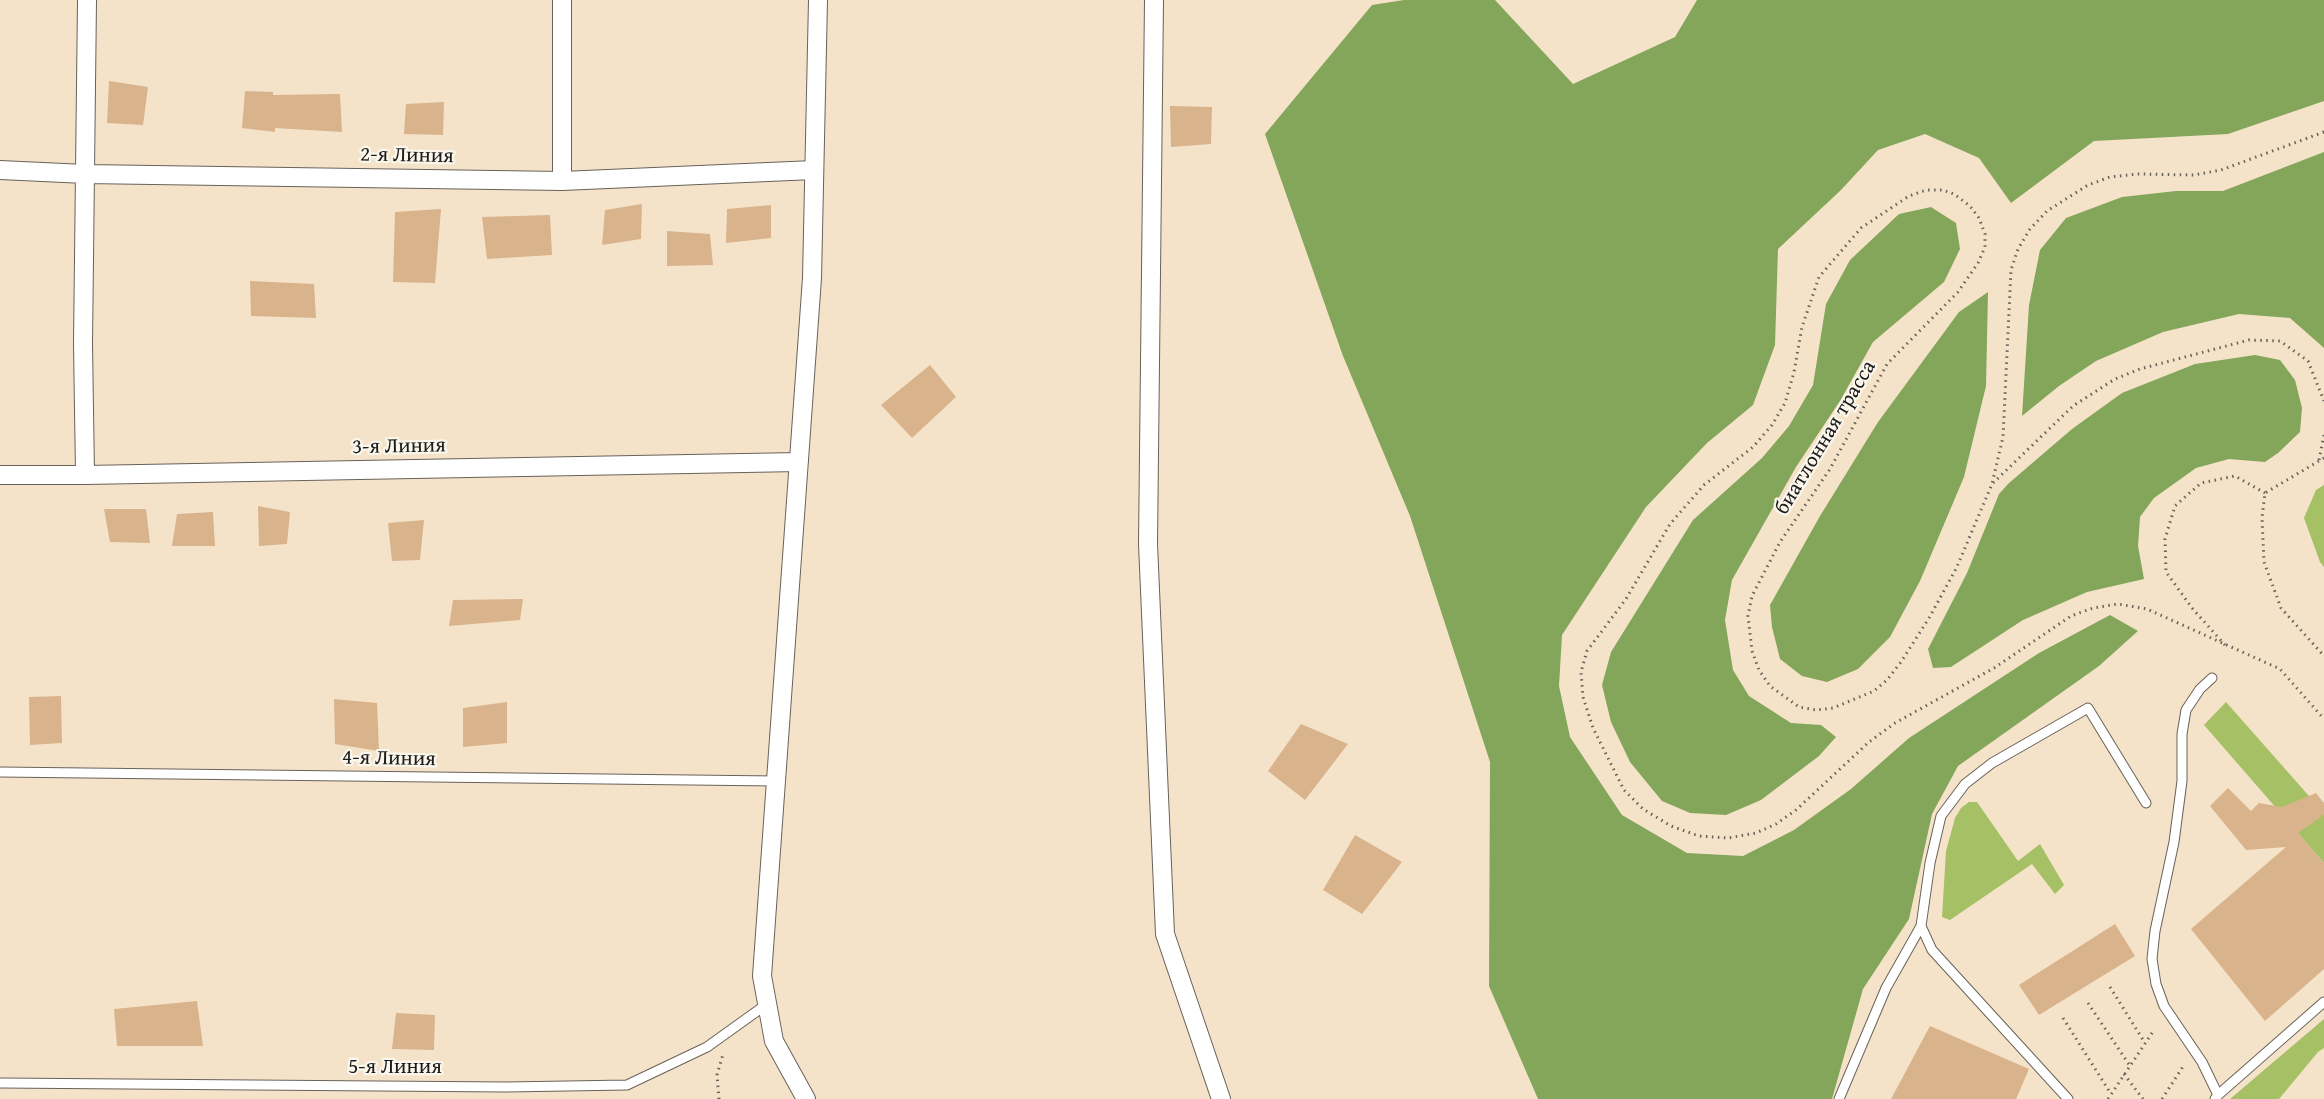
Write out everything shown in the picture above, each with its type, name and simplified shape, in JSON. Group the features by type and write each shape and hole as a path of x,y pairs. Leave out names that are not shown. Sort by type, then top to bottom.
{"street":[{"path":"85,475 83,344 87,0"},
{"path":"562,0 562,180"},
{"path":"806,1099 774,1041 762,976 812,278 818,0"},
{"path":"1154,0 1148,544 1165,934 1221,1099"},
{"name":"2-я Линия","path":"0,170 85,174 562,180 814,170"},
{"name":"3-я Линия","path":"0,475 799,462"}],"lane":[{"path":"2212,678 2200,689 2186,710 2182,735 2182,782 2174,842 2155,931 2152,959 2156,984 2164,1006 2202,1062 2216,1097 2324,1002"},
{"path":"1839,1099 1886,988 1921,926 1930,863 1941,816 1965,784 1992,762 2088,708 2146,803"},
{"name":"4-я Линия","path":"0,772 777,781"},
{"path":"1921,926 1932,950 2068,1099"},
{"name":"5-я Линия","path":"0,1083 494,1087 627,1085 707,1047 768,1004"}],"path":[{"name":"биатлонная трасса","path":"2324,132 2221,170 2194,175 2139,174 2110,177 2088,185 2047,211 2030,229 2018,249 2012,270 2003,437 1992,484 1950,579 1901,662 1887,680 1874,691 1833,708 1816,710 1799,707 1770,686 1759,670 1752,651 1748,616 1752,596 1780,542 1830,469 1887,364 1958,292 1978,263 1985,247 1985,234 1979,218 1970,206 1954,194 1942,190 1926,190 1909,196 1861,228 1819,276 1802,327 1794,372 1785,403 1772,425 1753,447 1704,485 1687,502 1670,524 1626,599 1587,651 1581,672 1583,697 1593,728 1624,790 1643,809 1671,826 1700,836 1728,838 1756,833 1776,824 1796,810 1869,742 1895,723 1995,668 2071,616 2093,608 2118,604 2147,609 2280,669 2324,719"},
{"path":"1992,484 2073,406 2115,379 2140,369 2249,340 2280,341 2308,361 2324,401"},
{"path":"2319,461 2324,435"},
{"path":"2324,458 2265,493 2262,518 2264,562 2281,608 2324,656"},
{"name":"биатлонная трасса","path":"2226,646 2192,608 2166,572 2165,539 2175,507 2201,483 2235,476 2265,493"},
{"path":"2110,987 2145,1043"},
{"path":"2088,1003 2130,1066"},
{"path":"2063,1018 2111,1094"},
{"path":"2108,1099 2154,1030"},
{"path":"2162,1099 2184,1065"},
{"path":"2124,1074 2143,1099"}],"green space":[{"path":"1404,0 1495,0 1573,84 1675,37 1697,0 2324,0 2324,101 2228,134 2094,141 2011,203 1979,158 1925,134 1878,150 1841,190 1778,249 1775,345 1753,405 1707,443 1646,507 1562,635 1559,686 1570,737 1622,815 1687,853 1743,856 1794,830 1851,789 1909,738 2039,653 2110,615 2138,631 2099,666 1958,766 1932,814 1909,919 1863,989 1832,1099 1538,1099 1489,986 1490,762 1410,516 1343,356 1265,134 1372,5"},
{"path":"2324,152 2324,348 2290,318 2239,314 2163,332 2096,361 2059,386 2022,416 2029,305 2040,250 2066,218 2122,197 2176,191 2223,191"},
{"path":"1931,207 1956,223 1960,249 1944,282 1873,342 1840,401 1796,467 1732,580 1725,620 1733,670 1749,696 1791,723 1821,725 1836,737 1819,756 1761,800 1726,815 1690,813 1662,801 1630,762 1611,722 1602,685 1611,652 1693,520 1762,458 1789,426 1813,385 1826,304 1850,260 1899,214"},
{"path":"1988,292 1986,386 1964,477 1920,581 1890,637 1858,669 1827,682 1802,676 1780,659 1772,627 1770,605 1820,516 1878,422 1959,312"},
{"path":"2255,355 2280,360 2295,380 2302,408 2300,432 2265,462 2229,459 2196,468 2154,498 2140,517 2138,546 2144,579 2087,592 2023,620 1951,667 1933,668 1928,649 1967,573 1999,494 2009,483 2072,429 2122,393 2195,364"},
{"path":"2324,485 2324,567 2320,562 2304,518 2316,490"},
{"path":"2226,702 2324,813 2324,863 2204,725"},
{"path":"1969,802 1977,802 2018,861 2040,844 2064,885 2055,894 2032,864 1950,920 1942,917 1946,851 1955,818 1961,808"},
{"path":"2324,1019 2324,1048 2318,1052 2279,1099 2230,1099"}],"building":[{"path":"109,81 148,87 143,125 107,123"},
{"path":"245,91 273,92 273,95 340,94 342,132 275,128 275,132 242,128"},
{"path":"444,102 443,135 404,134 406,104"},
{"path":"1170,106 1212,107 1211,144 1171,147"},
{"path":"642,204 641,239 602,245 605,210"},
{"path":"771,205 771,238 726,243 727,209"},
{"path":"441,209 435,283 393,282 395,212"},
{"path":"550,215 552,255 487,259 482,217"},
{"path":"667,231 710,234 713,265 667,266"},
{"path":"250,281 314,284 316,318 251,316"},
{"path":"930,365 956,397 912,438 881,405"},
{"path":"258,506 290,512 287,544 259,546"},
{"path":"104,509 146,509 150,543 110,542"},
{"path":"213,512 215,546 172,546 177,514"},
{"path":"424,520 420,560 392,561 388,523"},
{"path":"523,599 520,620 449,626 453,600"},
{"path":"61,696 62,743 30,745 29,697"},
{"path":"334,699 377,703 379,751 335,744"},
{"path":"507,702 507,743 463,747 463,708"},
{"path":"1301,724 1348,744 1305,800 1268,771"},
{"path":"2228,788 2251,811 2259,803 2282,807 2316,793 2324,803 2324,815 2298,833 2324,863 2324,969 2265,1021 2191,929 2286,847 2246,850 2210,806"},
{"path":"1355,835 1402,862 1362,914 1323,890"},
{"path":"2115,924 2135,956 2039,1015 2019,985"},
{"path":"197,1001 203,1046 117,1046 114,1009"},
{"path":"396,1013 435,1015 434,1050 392,1049"},
{"path":"1930,1026 2029,1069 2016,1099 1891,1099"}]}
